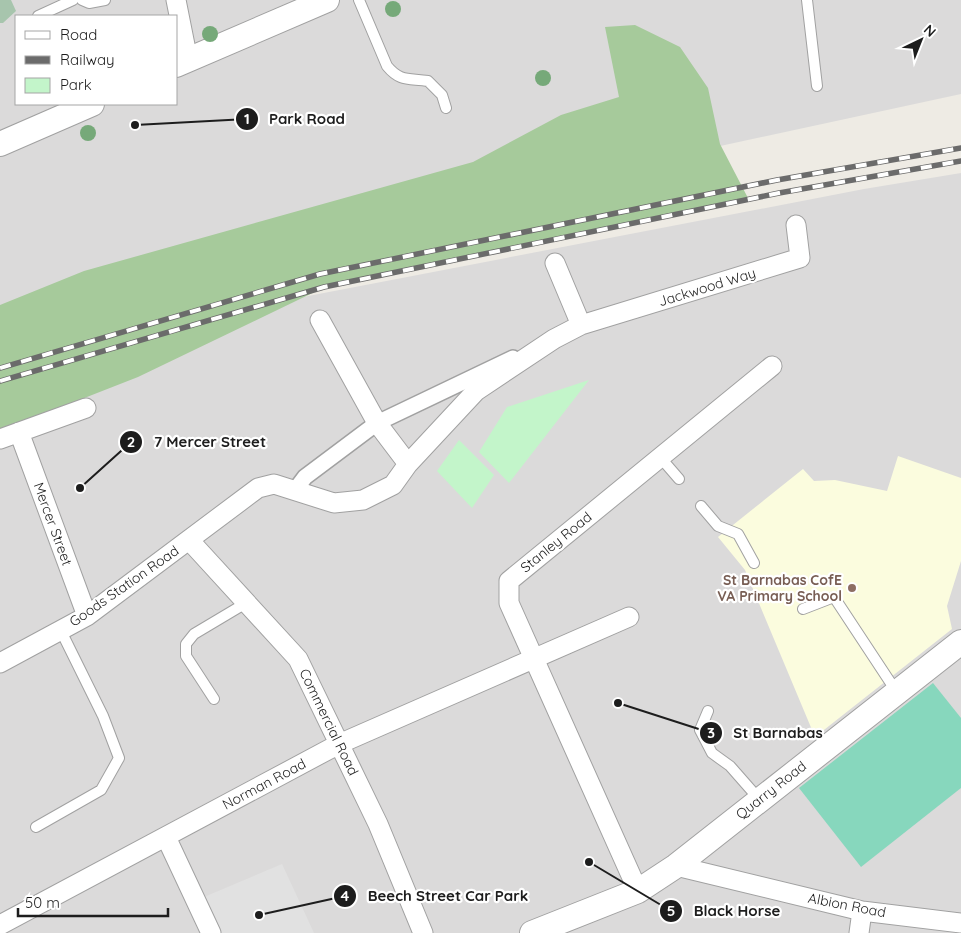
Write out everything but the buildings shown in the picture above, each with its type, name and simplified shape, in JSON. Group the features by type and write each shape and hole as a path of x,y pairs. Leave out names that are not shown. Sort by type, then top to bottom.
{"street":[{"path":"176,0 177,15"},
{"path":"178,21 182,62 327,0"},
{"path":"0,144 90,105"},
{"name":"Jackwood Way","path":"242,498 258,488 274,484 296,489 334,503 363,500 393,485 408,464 476,391 554,339 581,325 800,258 796,225"},
{"path":"555,263 581,325"},
{"path":"320,320 377,422 408,464"},
{"path":"296,489 305,477 377,422 554,339"},
{"name":"Stanley Road","path":"638,891 510,603 509,581 772,366"},
{"path":"0,439 86,408"},
{"name":"Mercer Street","path":"18,432 87,616"},
{"name":"Goods Station Road","path":"0,663 87,616 242,498"},
{"name":"Commercial Road","path":"189,540 298,659 378,824 423,933"},
{"name":"Norman Road","path":"0,925 339,744 629,617"},
{"name":"Quarry Road","path":"532,933 638,891 676,866 896,691 961,642"},
{"path":"166,837 211,933"},
{"name":"Albion Road","path":"676,866 862,911 961,923"},
{"path":"859,933 862,911"}],"lane":[{"path":"40,15 73,0"},
{"path":"82,0 89,2 105,0"},
{"path":"359,0 387,66 394,75 402,78 428,81 442,95 446,108"},
{"path":"807,0 816,86"},
{"path":"660,457 678,479"},
{"path":"701,506 718,526 738,534 754,562"},
{"path":"803,609 834,597 896,691"},
{"path":"214,699 186,656 186,644 194,634 246,603"},
{"path":"36,827 101,790 119,758 103,716 61,631"},
{"path":"708,711 700,730 712,753 730,766 759,799"}],"shaded area":[{"path":"0,0 961,0 961,94 531,187 0,327"},
{"path":"0,0 11,0 16,11 3,23 0,23"},
{"path":"961,173 961,933 0,933 0,402 303,297 864,189"},
{"name":"St Barnabas CofE VA Primary School","path":"898,456 961,478 961,561 947,606 952,629 815,737 745,570 718,537 803,469 814,481 835,480 887,491"},
{"path":"282,864 314,933 220,933 204,897"}],"green space":[{"path":"635,25 680,47 708,88 720,144 749,200 562,240 450,259 329,285 138,377 0,431 0,305 84,271 473,162 561,115 619,97 605,27"},
{"path":"589,380 509,483 479,452 507,407"},
{"path":"459,440 494,475 472,508 437,471"},
{"path":"933,683 961,718 961,788 861,867 799,788"}],"railway":[{"path":"0,368 320,274 777,180 961,148"},
{"path":"0,381 324,287 779,193 961,161"}],"place":[{"name":"Park Road","path":"135,125"},
{"name":"7 Mercer Street","path":"80,488"},
{"name":"St Barnabas CofE VA Primary School","path":"852,588"},
{"name":"St Barnabas","path":"618,703"},
{"name":"Black Horse","path":"589,862"},
{"name":"Beech Street Car Park","path":"259,915"}]}
